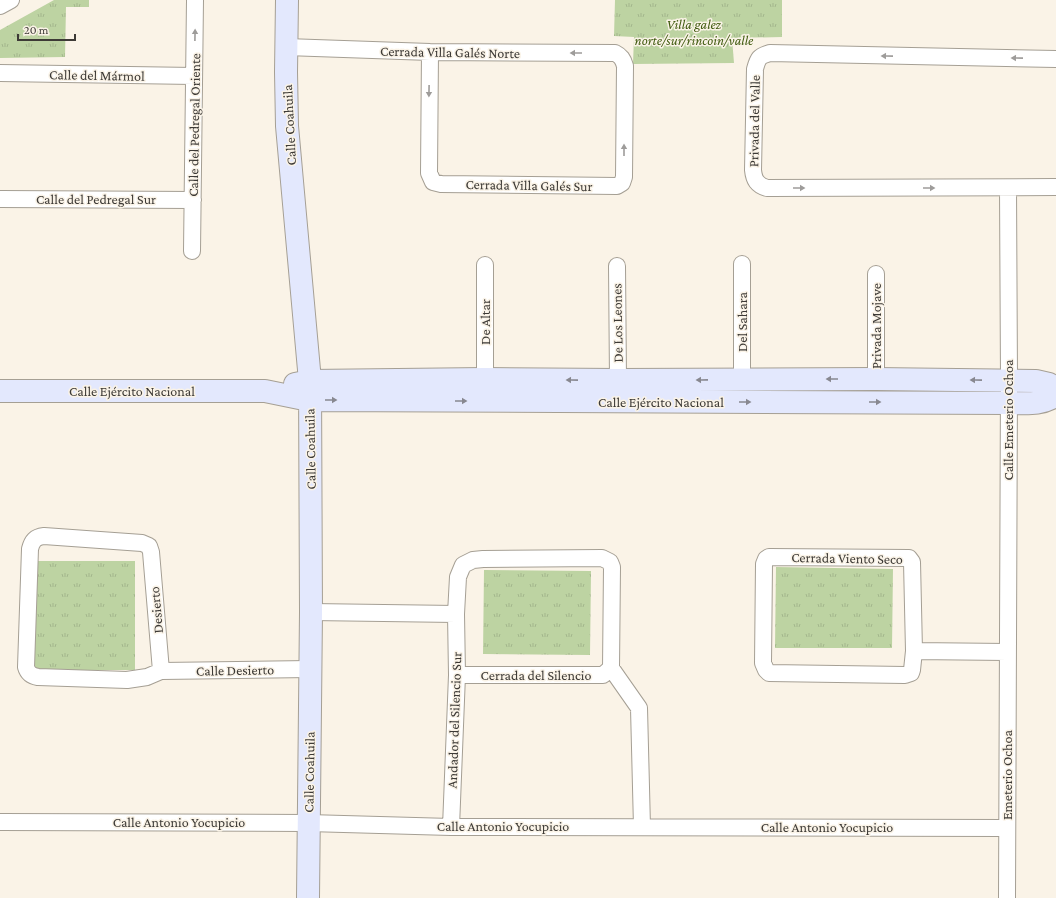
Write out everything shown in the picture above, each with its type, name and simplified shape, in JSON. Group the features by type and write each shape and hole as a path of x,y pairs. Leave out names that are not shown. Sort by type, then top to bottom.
{"street":[{"path":"0,6 11,0"},
{"name":"Calle del Pedregal Oriente","path":"192,251 195,0"},
{"name":"Calle Coahuila","path":"287,0 286,47 288,126 309,390 311,612 308,898"},
{"name":"Cerrada Villa Galés Norte","path":"286,47 430,52 619,55 623,59 625,66 624,177 622,183 618,186"},
{"name":"Cerrada Villa Galés Sur","path":"430,52 429,173 433,182 441,184 618,186"},
{"name":"Privada del Valle","path":"1056,59 770,53 763,55 757,59 755,68 753,170 756,182 767,188 1056,187"},
{"name":"Calle del Mármol","path":"0,73 194,76"},
{"name":"Calle Emeterio Ochoa","path":"1007,652 1009,380 1008,188"},
{"name":"Calle del Pedregal Sur","path":"0,199 193,200"},
{"name":"Del Sahara","path":"742,264 742,379"},
{"name":"De Altar","path":"485,265 485,379"},
{"name":"De Los Leones","path":"617,266 618,380"},
{"name":"Privada Mojave","path":"876,274 876,379"},
{"name":"Calle Ejército Nacional","path":"0,391 309,390 485,379 1009,380 1044,382 1056,388"},
{"name":"Calle Ejército Nacional","path":"309,390 1008,403 1040,403 1047,401 1056,395"},
{"name":"Desierto","path":"30,674 26,667 30,549 36,538 44,536 142,542 150,548 158,672"},
{"name":"Cerrada Viento Seco","path":"769,557 909,558 912,562 914,651 912,670 910,673 905,675 769,673 763,663 764,564 766,559 769,557"},
{"name":"Andador del Silencio Sur","path":"450,826 457,675 456,614 458,577 463,565 473,560 483,559 602,558 610,562 612,567 611,668"},
{"path":"311,612 456,614"},
{"path":"914,651 1007,652"},
{"name":"Emeterio Ochoa","path":"1007,652 1007,898"},
{"path":"611,668 639,708 642,827"},
{"name":"Cerrada del Silencio","path":"457,675 604,675 611,668"},
{"name":"Calle Desierto","path":"30,674 38,677 127,680 147,677 158,672 310,669"},
{"name":"Calle Antonio Yocupicio","path":"0,822 308,823 450,826 1007,828"}],"green space":[{"path":"54,0 89,0 89,7 66,7 65,57 0,58 0,30"},
{"name":"Villa galez norte/sur/rincoin/valle","path":"615,0 782,0 782,37 732,38 734,63 633,64 634,37 614,36"},
{"path":"34,561 135,561 135,670 34,670"},
{"path":"776,567 893,569 892,648 775,648"},
{"path":"484,570 591,571 590,655 483,654"}]}
